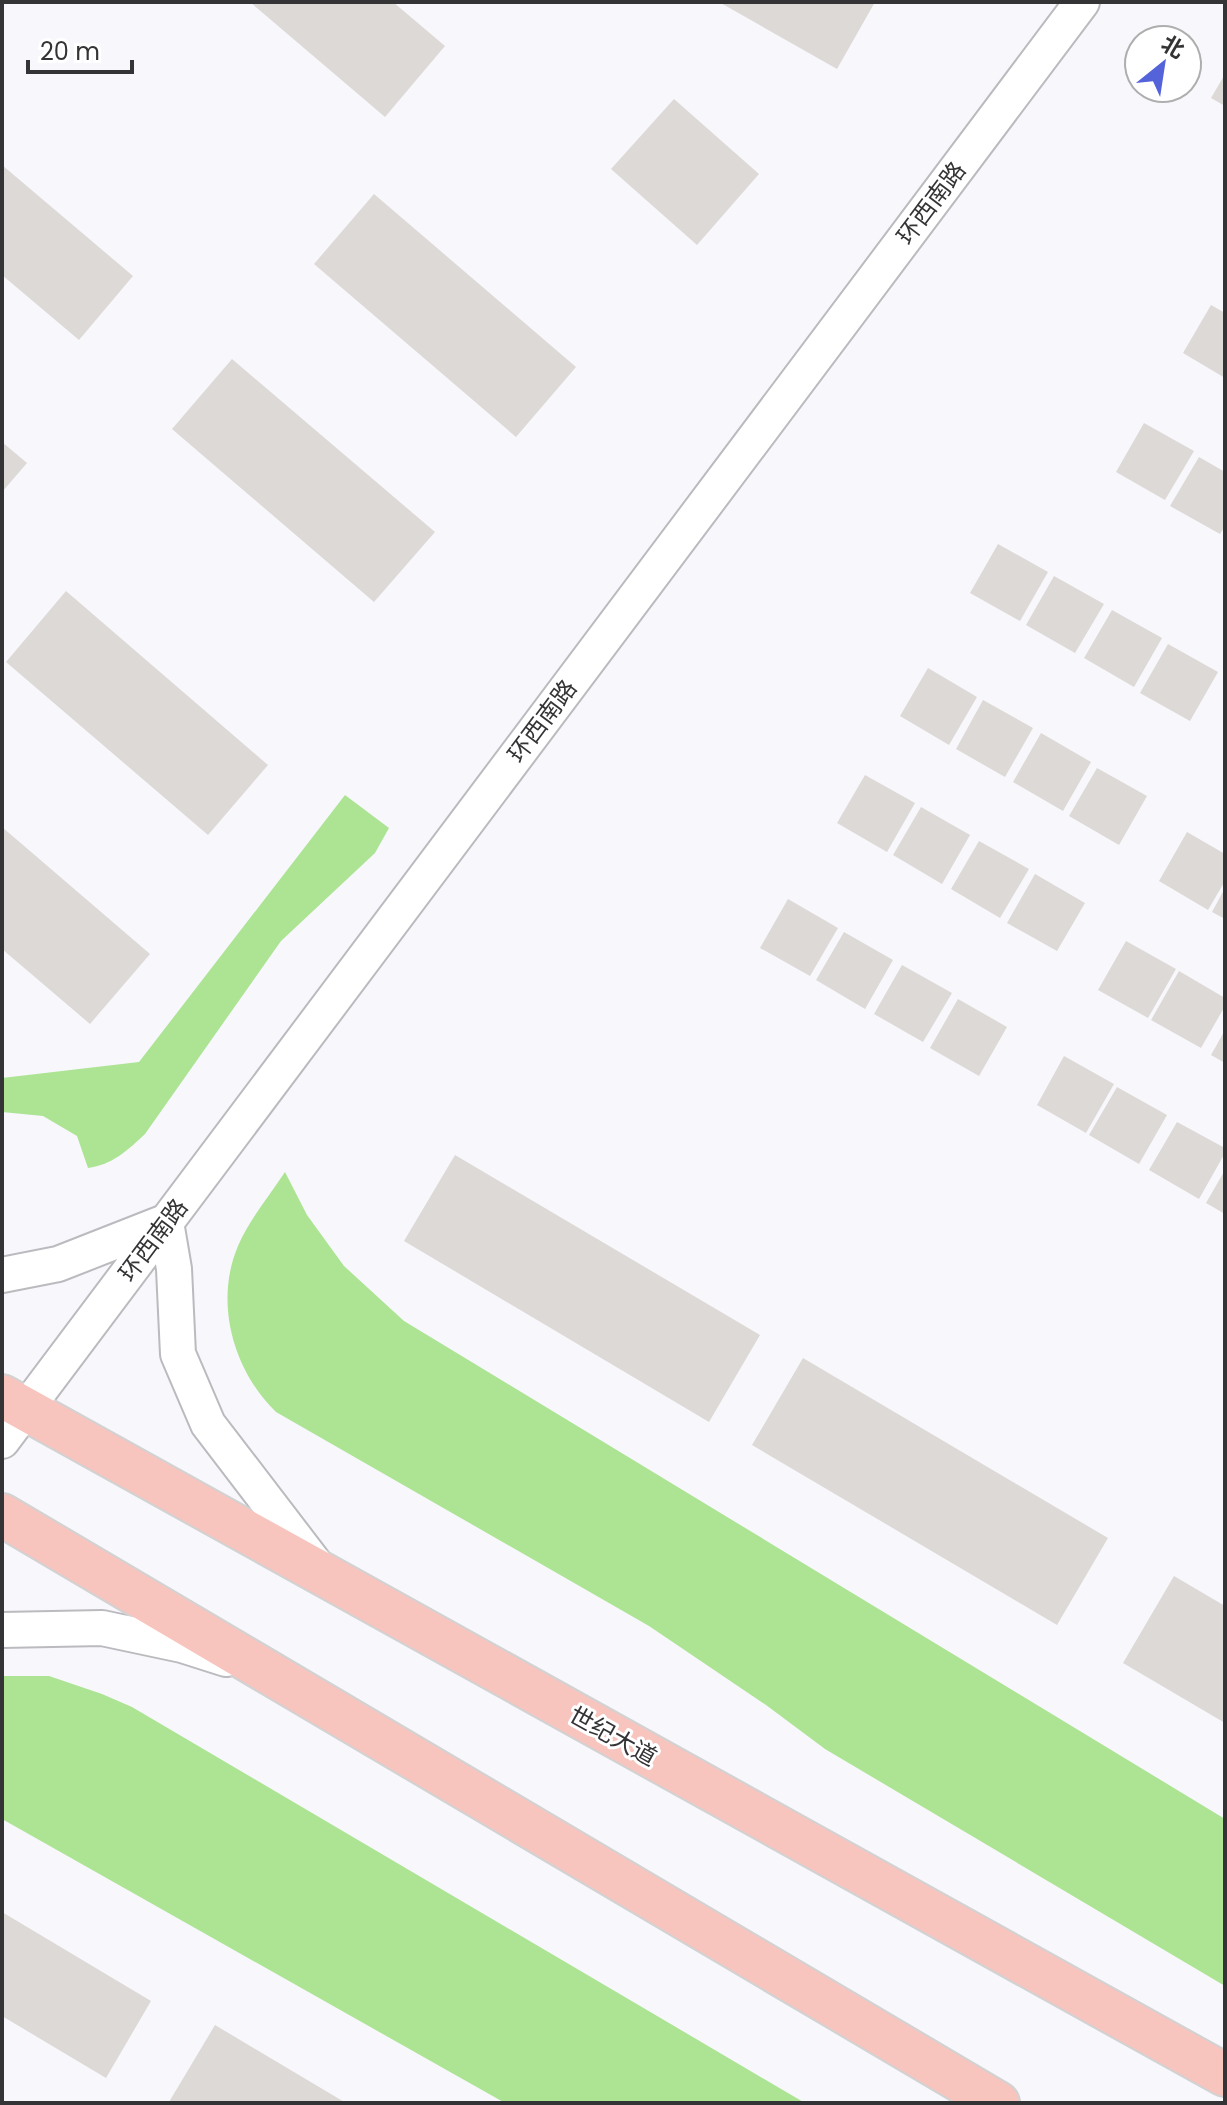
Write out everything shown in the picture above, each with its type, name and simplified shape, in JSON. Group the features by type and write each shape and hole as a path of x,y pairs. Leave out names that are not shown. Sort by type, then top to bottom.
{"main road":[{"name":"世纪大道","path":"10,1416 324,1575 1225,2075"},
{"path":"2,1515 998,2103"}],"street":[{"name":"环西南路","path":"10,1416 166,1222 1082,2"},
{"path":"2,1275 58,1264 166,1222 174,1269 178,1354 208,1424 324,1575"},
{"path":"2,1630 102,1628 182,1645 266,1671"}],"green space":[{"path":"345,795 389,828 375,853 281,941 139,1140 112,1160 88,1168 77,1136 43,1116 2,1112 2,1078 139,1062"},
{"path":"285,1172 307,1215 344,1266 404,1321 1225,1819 1225,1986 825,1749 649,1626 276,1412 261,1395 239,1356 228,1312 228,1290 238,1246"},
{"path":"2,1676 49,1676 132,1707 805,2103 505,2103 2,1819"}],"building":[{"path":"250,2 393,2 445,46 385,117"},
{"path":"719,2 875,2 837,69"},
{"path":"1225,74 1225,106 1211,98"},
{"path":"674,99 759,174 697,245 611,169"},
{"path":"2,165 133,276 79,340 2,275"},
{"path":"374,194 576,367 516,437 314,264"},
{"path":"1211,305 1225,313 1225,378 1183,353"},
{"path":"232,359 435,532 374,602 172,429"},
{"path":"1144,423 1194,451 1165,500 1116,472"},
{"path":"2,442 27,463 2,492"},
{"path":"1199,457 1225,472 1225,526 1220,534 1170,506"},
{"path":"998,544 1048,572 1020,621 970,593"},
{"path":"1054,576 1104,604 1075,653 1026,625"},
{"path":"66,591 268,765 208,835 6,662"},
{"path":"1112,610 1162,638 1134,687 1084,658"},
{"path":"1168,644 1218,672 1190,721 1140,693"},
{"path":"928,668 977,697 949,745 900,716"},
{"path":"983,700 1033,728 1005,777 956,749"},
{"path":"1041,733 1091,762 1063,811 1013,782"},
{"path":"1097,768 1147,796 1119,845 1069,816"},
{"path":"865,775 915,803 887,852 837,823"},
{"path":"921,807 970,835 942,884 893,855"},
{"path":"2,827 150,954 90,1024 2,949"},
{"path":"1187,832 1225,854 1225,881 1208,910 1159,881"},
{"path":"979,841 1029,869 1000,918 951,889"},
{"path":"1035,874 1085,903 1057,951 1007,923"},
{"path":"1225,888 1225,919 1212,912"},
{"path":"788,899 838,928 810,976 760,948"},
{"path":"844,932 893,960 865,1009 816,980"},
{"path":"1126,941 1176,969 1148,1018 1098,990"},
{"path":"902,965 952,993 923,1042 874,1014"},
{"path":"1179,971 1225,998 1225,1006 1201,1048 1151,1020"},
{"path":"958,999 1007,1027 979,1076 930,1048"},
{"path":"1225,1030 1225,1063 1211,1055"},
{"path":"1064,1056 1114,1084 1086,1133 1037,1105"},
{"path":"1117,1087 1167,1115 1139,1164 1089,1135"},
{"path":"1177,1122 1225,1148 1199,1199 1149,1170"},
{"path":"455,1155 760,1335 709,1422 404,1241"},
{"path":"1225,1170 1225,1214 1206,1203"},
{"path":"803,1358 1108,1538 1057,1625 752,1445"},
{"path":"1174,1576 1225,1606 1225,1723 1123,1663"},
{"path":"2,1912 151,2001 106,2078 2,2016"},
{"path":"215,2025 346,2103 169,2102"}]}
